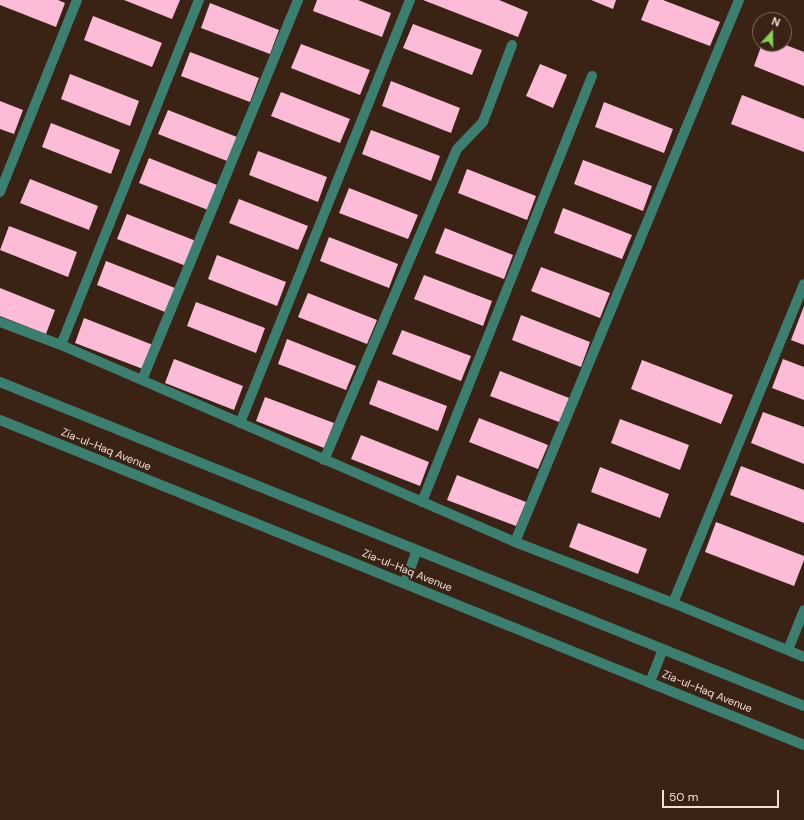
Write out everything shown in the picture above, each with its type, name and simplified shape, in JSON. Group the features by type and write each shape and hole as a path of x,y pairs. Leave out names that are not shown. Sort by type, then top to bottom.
{"street":[{"path":"0,192 77,0"},
{"path":"61,345 200,0"},
{"path":"142,380 298,0"},
{"path":"240,423 410,0"},
{"path":"515,542 739,0"},
{"path":"324,460 457,149 483,122 512,45"},
{"path":"422,502 592,76"},
{"path":"673,603 804,284"},
{"path":"0,322 61,345 515,542 673,603 804,657"},
{"path":"0,382 804,706"},
{"name":"Zia-ul-Haq Avenue","path":"0,420 804,745"},
{"path":"405,583 417,550"},
{"path":"788,650 804,610"},
{"path":"650,682 663,649"}],"building":[{"path":"0,0 58,0 65,3 56,27 0,5"},
{"path":"124,0 180,0 172,19"},
{"path":"317,0 358,0 391,13 382,37 313,11"},
{"path":"423,0 499,0 528,12 518,37"},
{"path":"591,0 616,0 613,9"},
{"path":"649,0 663,0 720,22 710,46 641,20"},
{"path":"210,3 279,30 270,54 201,28"},
{"path":"93,16 162,43 152,67 84,40"},
{"path":"413,24 482,50 472,75 403,48"},
{"path":"301,44 370,70 360,95 291,68"},
{"path":"792,47 804,52 804,86 754,66 759,52 792,52"},
{"path":"190,52 259,78 250,102 181,76"},
{"path":"540,64 567,75 553,108 526,96"},
{"path":"70,74 139,101 130,126 61,99"},
{"path":"391,81 460,108 451,133 382,106"},
{"path":"281,92 350,119 340,143 271,116"},
{"path":"742,95 804,119 804,152 731,124"},
{"path":"0,101 23,110 14,134 0,129"},
{"path":"604,102 673,129 664,153 595,127"},
{"path":"168,110 237,137 227,161 158,134"},
{"path":"51,123 120,150 111,174 42,147"},
{"path":"371,130 440,156 431,181 362,154"},
{"path":"258,151 327,177 318,202 249,175"},
{"path":"149,158 217,185 208,210 139,183"},
{"path":"583,160 652,186 643,211 574,184"},
{"path":"467,169 536,196 527,220 458,193"},
{"path":"30,179 98,206 89,230 20,203"},
{"path":"349,188 418,215 408,239 339,213"},
{"path":"239,199 308,226 298,250 229,223"},
{"path":"563,208 632,235 622,259 554,233"},
{"path":"127,214 196,241 186,266 117,239"},
{"path":"9,226 77,252 68,277 0,250"},
{"path":"445,228 513,255 504,279 435,253"},
{"path":"329,237 398,264 389,288 320,261"},
{"path":"217,255 286,282 277,306 208,279"},
{"path":"106,261 175,288 165,312 97,285"},
{"path":"541,267 610,293 600,318 531,291"},
{"path":"424,275 492,301 483,326 414,299"},
{"path":"0,288 55,310 46,334 0,316"},
{"path":"308,293 377,320 367,344 298,317"},
{"path":"196,302 265,328 256,353 187,326"},
{"path":"804,306 804,345 791,340"},
{"path":"521,315 590,342 581,367 512,340"},
{"path":"84,318 153,345 143,369 75,343"},
{"path":"402,330 471,356 461,381 392,354"},
{"path":"287,339 356,366 346,390 278,364"},
{"path":"174,359 243,386 234,410 165,383"},
{"path":"783,359 804,367 804,400 772,388"},
{"path":"642,360 733,395 721,424 631,389"},
{"path":"500,371 569,398 559,422 490,396"},
{"path":"378,380 447,406 438,431 369,404"},
{"path":"265,397 334,423 324,448 256,421"},
{"path":"763,412 804,427 804,464 751,443"},
{"path":"479,418 548,445 538,469 469,442"},
{"path":"620,419 689,445 680,470 611,443"},
{"path":"361,435 429,462 420,486 351,459"},
{"path":"741,466 804,490 804,523 730,495"},
{"path":"600,467 669,494 660,518 591,492"},
{"path":"457,475 526,502 516,526 447,500"},
{"path":"716,522 804,556 804,560 794,586 705,552"},
{"path":"578,523 647,549 638,574 569,547"}]}
